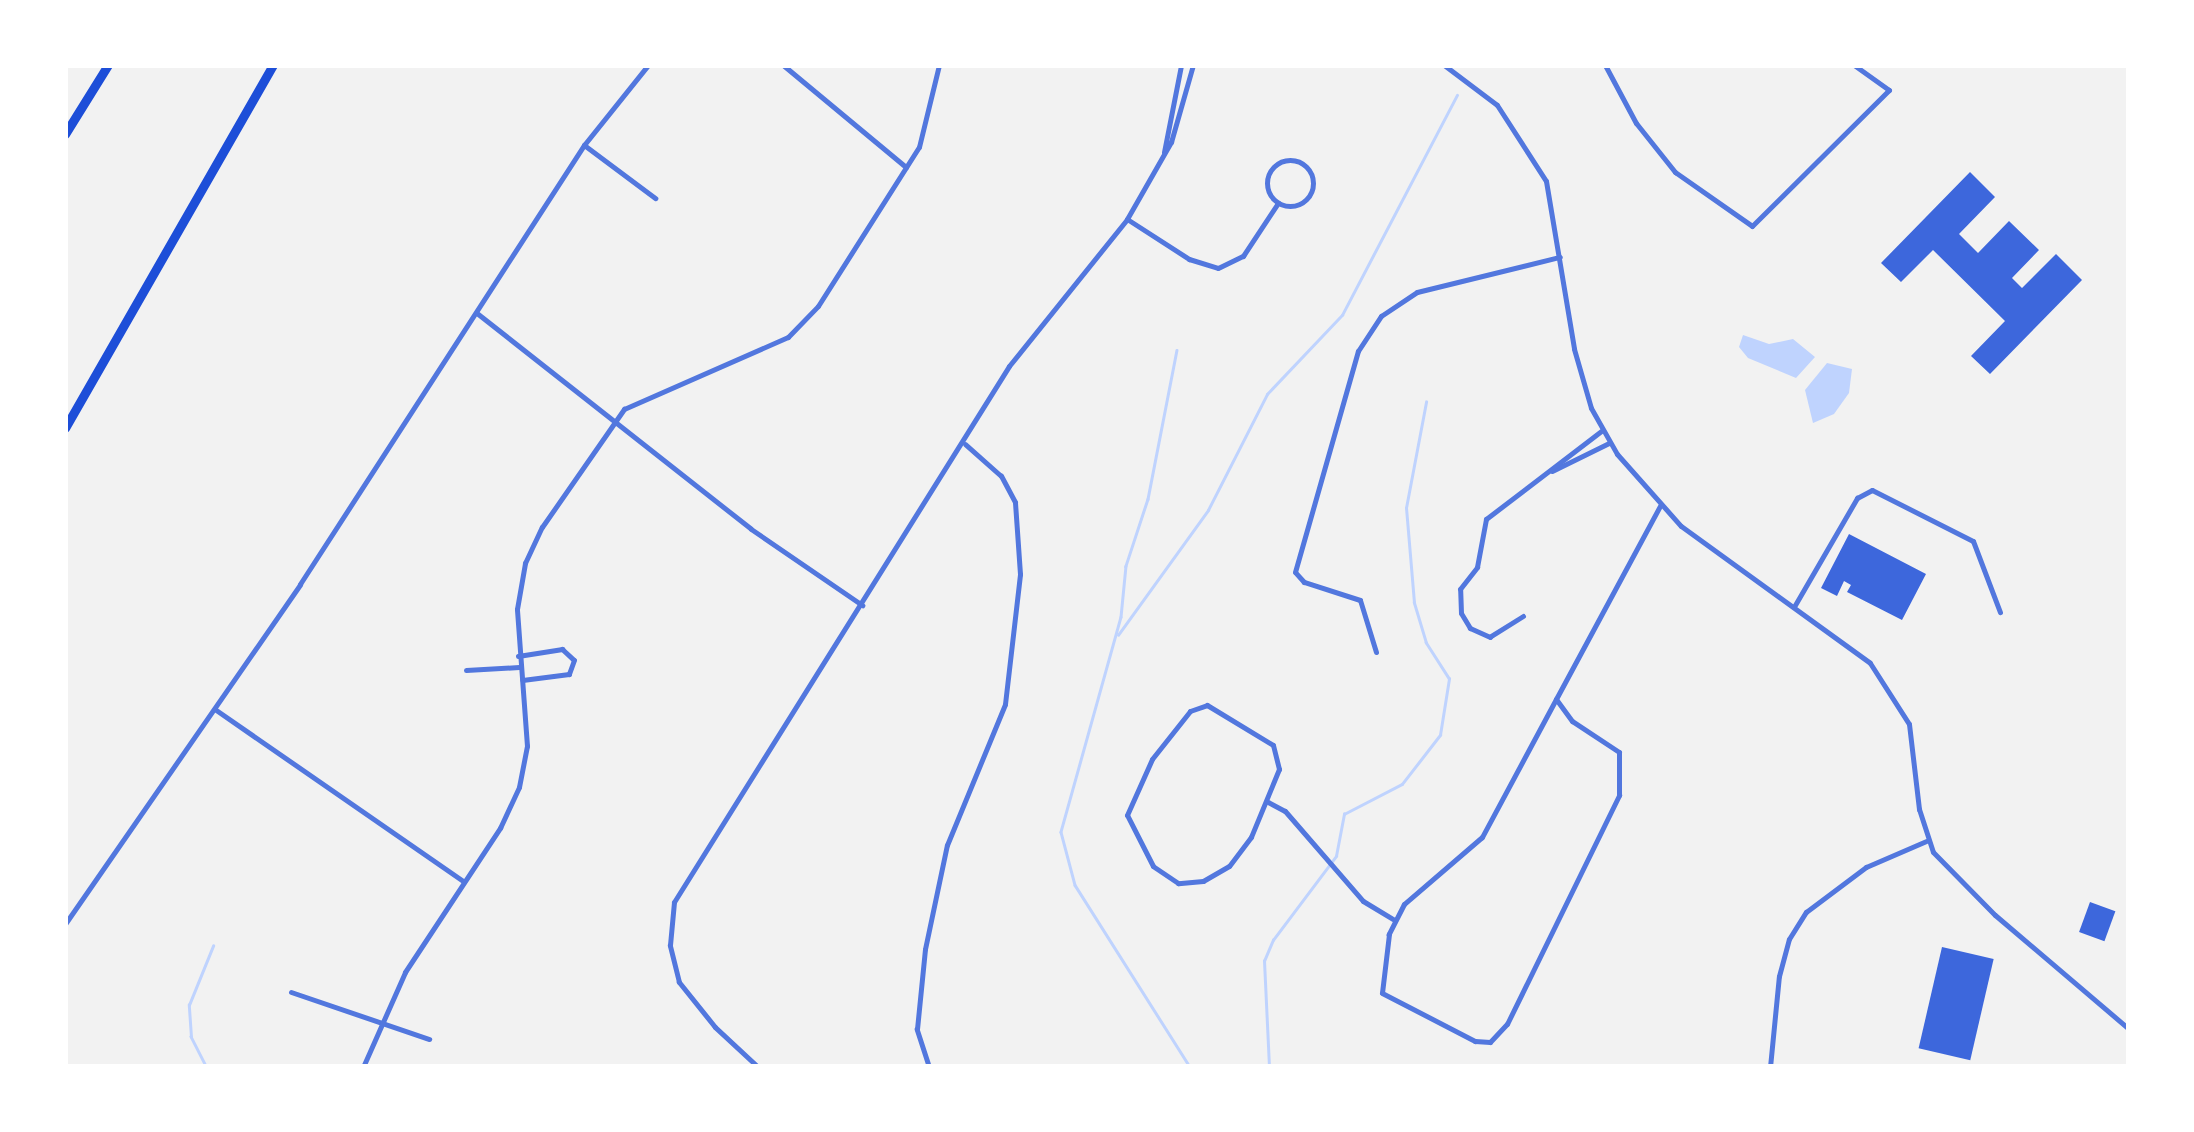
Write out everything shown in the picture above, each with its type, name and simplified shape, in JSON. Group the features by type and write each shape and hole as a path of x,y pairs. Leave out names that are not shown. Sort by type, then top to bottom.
{"highway":[{"path":"65,134 108,65"},
{"path":"65,428 273,65"}],"street":[{"path":"65,924 216,710 478,314 584,145 648,65"},
{"path":"783,65 906,167"},
{"path":"363,1067 380,1025 519,786 526,746 518,656 525,563 614,418 788,337 818,306 928,126 939,65"},
{"path":"1164,155 1180,65"},
{"path":"758,1067 714,1028 680,982 670,945 674,902 965,444 1009,366 1127,219 1164,155 1193,65"},
{"path":"1444,65 1482,90 1530,150 1546,181 1574,349 1609,443 1660,506 1870,663 1900,703 1916,755 1926,841 1995,915 2129,1029"},
{"path":"1604,65 1636,123 1675,172 1720,208 1755,226 1888,90 1854,65"},
{"path":"584,145 656,198"},
{"path":"1278,163 1301,163 1312,180 1310,194 1299,204 1278,203 1268,191 1268,175 1278,163"},
{"path":"1127,219 1189,259 1218,268 1236,262 1257,242 1278,203"},
{"path":"1376,652 1366,612 1350,594 1304,582 1294,568 1343,396 1370,332 1417,292 1560,257"},
{"path":"478,314 751,529 862,606"},
{"path":"1523,616 1498,634 1482,636 1464,620 1460,589 1477,566 1491,512 1601,430"},
{"path":"1552,470 1609,443"},
{"path":"929,1067 917,1029 925,950 947,845 1004,704 1020,574 1016,502 1001,476 965,444"},
{"path":"1794,605 1857,498 1872,490 1973,541 2000,612"},
{"path":"1556,699 1572,721 1619,752 1621,782 1610,816 1498,1037 1475,1041 1382,993 1379,982 1393,920 1470,854 1556,699 1635,542 1660,506"},
{"path":"518,656 562,648 574,660 568,674 520,680"},
{"path":"466,670 519,667"},
{"path":"1200,705 1233,717 1276,750 1280,769 1268,802 1228,866 1190,884 1153,866 1127,819 1152,760 1200,705"},
{"path":"216,710 463,881"},
{"path":"1268,802 1285,812 1337,874 1393,920"},
{"path":"1770,1067 1779,976 1788,940 1806,912 1866,866 1926,841"},
{"path":"291,992 430,1039"}],"water":[{"path":"1743,335 1769,344 1793,339 1815,357 1796,378 1748,358 1739,347"},
{"path":"1827,363 1852,369 1849,393 1834,414 1813,423 1805,390"}],"building":[{"path":"1970,172 1995,197 1959,234 1978,253 2009,221 2039,250 2012,278 2022,288 2056,254 2082,280 1990,374 1971,356 2005,321 1933,250 1901,282 1881,263"},
{"path":"1849,534 1926,574 1902,620 1847,592 1851,585 1844,581 1837,596 1821,588"},
{"path":"2090,902 2115,911 2104,941 2079,932"},
{"path":"1942,947 1994,959 1970,1060 1919,1048"}],"waterway":[{"path":"1118,635 1208,510 1267,394 1342,315 1457,95"},
{"path":"1177,350 1148,499 1126,566 1121,617 1061,832 1075,885 1190,1067"},
{"path":"1269,1067 1264,961 1273,940 1336,856 1344,814 1402,784 1440,735 1449,679 1426,643 1414,603 1406,508 1426,402"},
{"path":"206,1067 191,1037 189,1005 213,946"}]}
